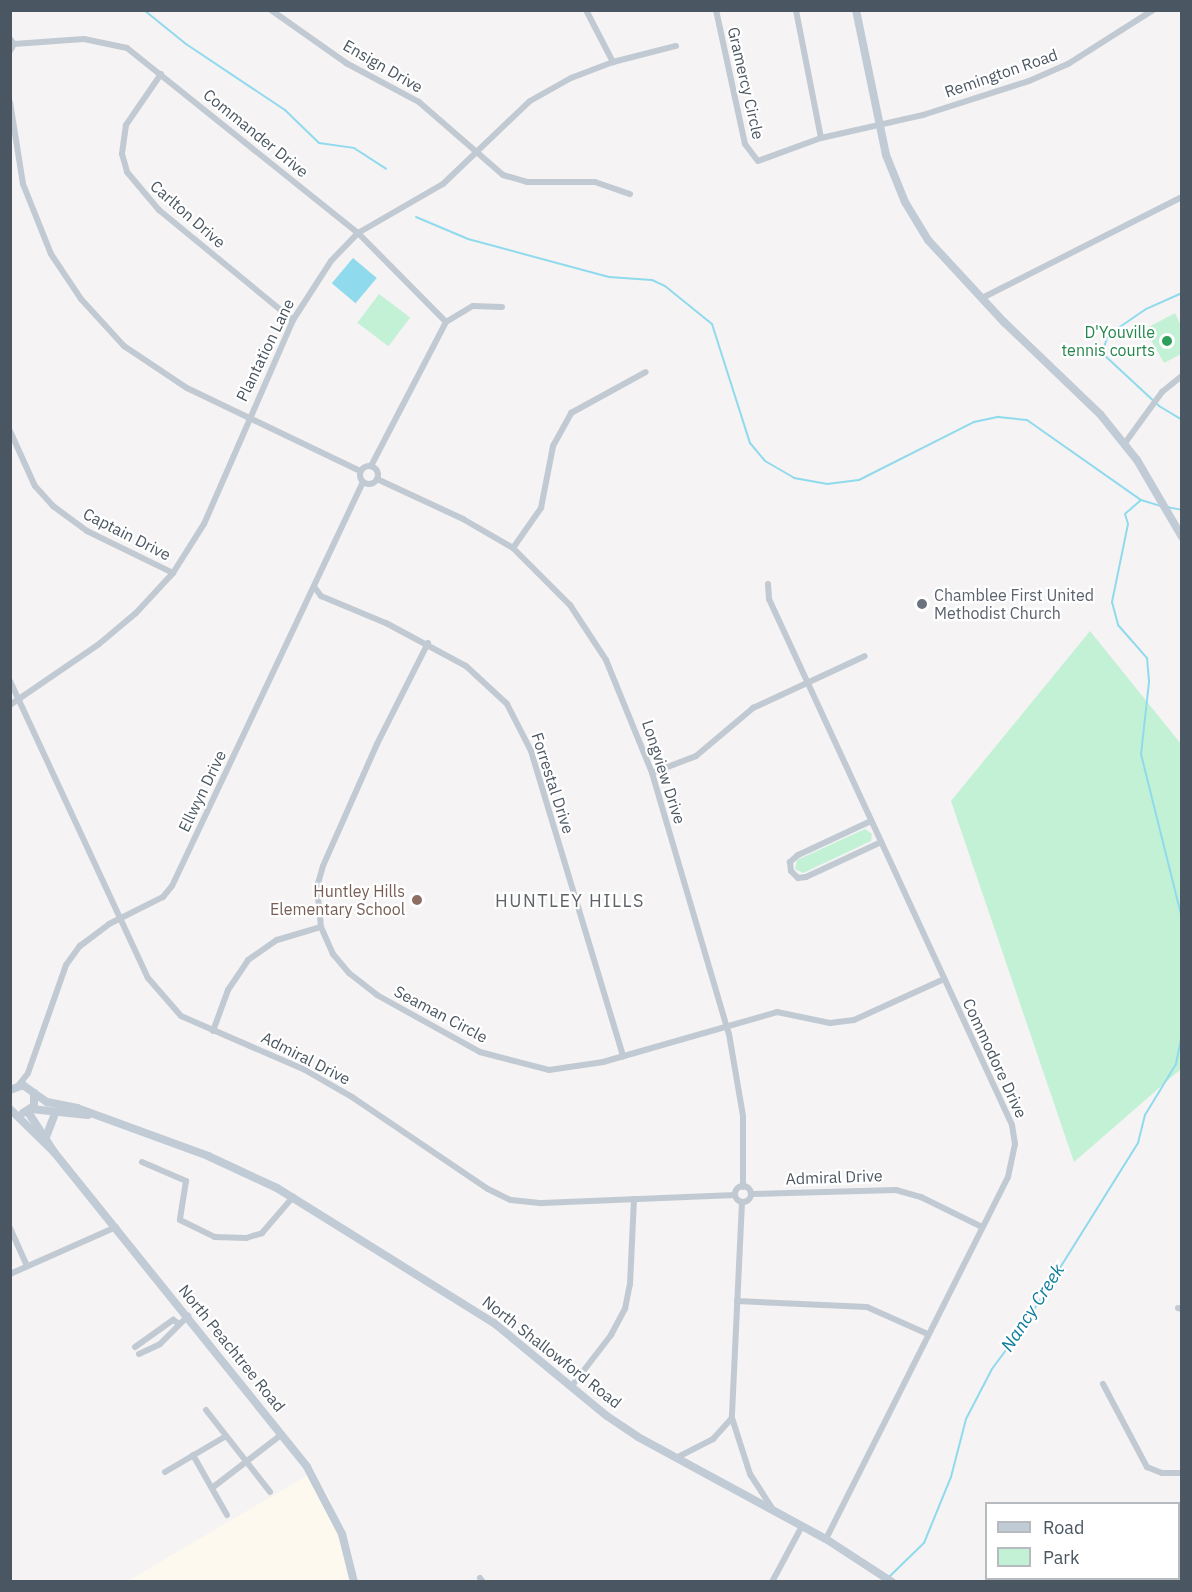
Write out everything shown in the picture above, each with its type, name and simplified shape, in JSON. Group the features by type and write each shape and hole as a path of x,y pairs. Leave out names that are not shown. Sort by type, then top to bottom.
{"street":[{"name":"Ensign Drive","path":"271,10 346,63 419,102 489,166 515,180 595,182 630,194"},
{"path":"586,10 613,62"},
{"name":"Gramercy Circle","path":"716,10 745,144 754,162 768,159 821,138 881,126"},
{"path":"796,10 821,138"},
{"path":"856,10 886,155 905,202 928,240 982,298 1064,376 1125,443 1182,537"},
{"name":"Remington Road","path":"881,126 1029,81 1068,64 1153,10"},
{"name":"Commander Drive","path":"12,42 84,39 127,48 358,233 446,322"},
{"path":"10,51 12,42"},
{"name":"Plantation Lane","path":"10,705 99,645 173,573 204,524 248,417 292,320 331,261 358,233 443,184 530,101 613,62 676,46"},
{"name":"Carlton Drive","path":"161,74 126,125 122,154 127,172 159,210 292,320"},
{"path":"10,102 18,164 28,202 51,254 81,299 124,346 155,368 248,417 360,471 363,482 372,484 377,479 378,471 370,465"},
{"path":"982,298 1182,197"},
{"path":"360,471 370,465 446,322 473,306 502,307"},
{"path":"513,548 541,508 553,446 571,413 646,372"},
{"path":"1125,443 1162,392 1182,376"},
{"name":"Captain Drive","path":"10,431 35,486 53,506 87,531 173,573"},
{"name":"Longview Drive","path":"377,479 463,519 513,548 570,605 588,631 621,694 652,773 727,1025 743,1116 743,1187"},
{"name":"Ellwyn Drive","path":"13,1087 28,1073 66,966 80,946 121,918 163,897 172,886 315,588 363,482"},
{"name":"Commodore Drive","path":"768,584 769,599 1013,1131 1013,1162 826,1539"},
{"name":"Forrestal Drive","path":"315,588 321,596 428,643 466,666 496,690 531,750 623,1056"},
{"name":"Seaman Circle","path":"428,643 322,866 316,901 321,927 337,961 354,977 425,1024 480,1052 549,1070 623,1056 727,1025 786,1012 840,1023 944,979"},
{"path":"652,773 696,756 745,713 865,656"},
{"name":"Admiral Drive","path":"10,681 148,978 165,1002 181,1016 278,1056 329,1083 498,1195 542,1203 735,1195"},
{"path":"871,821 798,855 790,862 791,871 798,878 807,877 881,842"},
{"path":"213,1031 228,990 248,960 277,940 321,927"},
{"name":"Ellwyn Drive","path":"28,1073 32,1092"},
{"path":"13,1087 32,1092 30,1110"},
{"name":"North Shallowford Road","path":"32,1092 47,1102 236,1168 292,1197 494,1323 607,1416 676,1458 826,1539 888,1579"},
{"name":"North Shallowford Road","path":"30,1110 89,1115"},
{"name":"North Peachtree Road","path":"13,1111 30,1110 54,1152"},
{"name":"North Peachtree Road","path":"13,1111 54,1152 282,1434 328,1502 346,1547 354,1581"},
{"path":"46,1137 55,1113"},
{"path":"142,1162 186,1181 180,1220 215,1237 246,1238 262,1233 292,1197"},
{"path":"742,1202 735,1195 743,1187 751,1194 742,1202 732,1418 750,1474 774,1510"},
{"name":"Admiral Drive","path":"751,1194 896,1190 921,1197 982,1227"},
{"path":"572,1387 612,1335 625,1309 630,1284 634,1199"},
{"path":"10,1274 116,1227"},
{"path":"10,1228 27,1266"},
{"path":"737,1301 867,1307 928,1334"},
{"path":"139,1354 160,1344 178,1323 188,1316"},
{"path":"135,1347 172,1320 178,1323"},
{"path":"1103,1384 1147,1467 1162,1473 1182,1473"},
{"path":"206,1410 270,1492"},
{"path":"676,1458 713,1439 732,1418"},
{"path":"212,1488 282,1434"},
{"path":"165,1472 226,1436"},
{"path":"193,1455 227,1515"},
{"path":"772,1581 802,1526"}],"shaded area":[{"path":"313,1472 329,1497 356,1582 126,1582"}],"green space":[{"path":"379,294 410,317 388,346 357,323"},
{"name":"D'Youville tennis courts","path":"1175,313 1181,326 1181,354 1164,363 1145,329"},
{"path":"1090,631 1181,744 1182,1068 1074,1162 951,801"},
{"path":"865,829 872,834 871,841 803,873 795,869 797,860"}],"water":[{"path":"353,258 377,278 356,303 332,283"}],"waterway":[{"path":"144,10 186,44 285,110 319,143 354,148 386,169"},
{"path":"416,217 468,239 609,277 652,280 665,286 712,324 750,443 765,461 794,478 827,484 859,480 974,422 998,417 1027,420 1141,500 1161,506"},
{"name":"Nancy Creek","path":"1182,293 1146,309 1108,335 1102,353 1159,406 1182,420"},
{"name":"Nancy Creek","path":"1141,500 1125,514 1128,524 1112,602 1118,625 1147,658 1149,682 1141,754 1182,919"},
{"name":"Nancy Creek","path":"1167,507 1182,510"},
{"name":"Nancy Creek","path":"889,1577 924,1543 951,1477 966,1419 992,1369 1023,1327 1138,1143 1145,1115 1176,1064 1182,1032"}],"place":[{"name":"D'Youville tennis courts","path":"1167,341"},
{"name":"Chamblee First United Methodist Church","path":"922,604"},
{"name":"Huntley Hills Elementary School","path":"417,900"}],"district":[{"name":"HUNTLEY HILLS","path":"570,901"}]}
